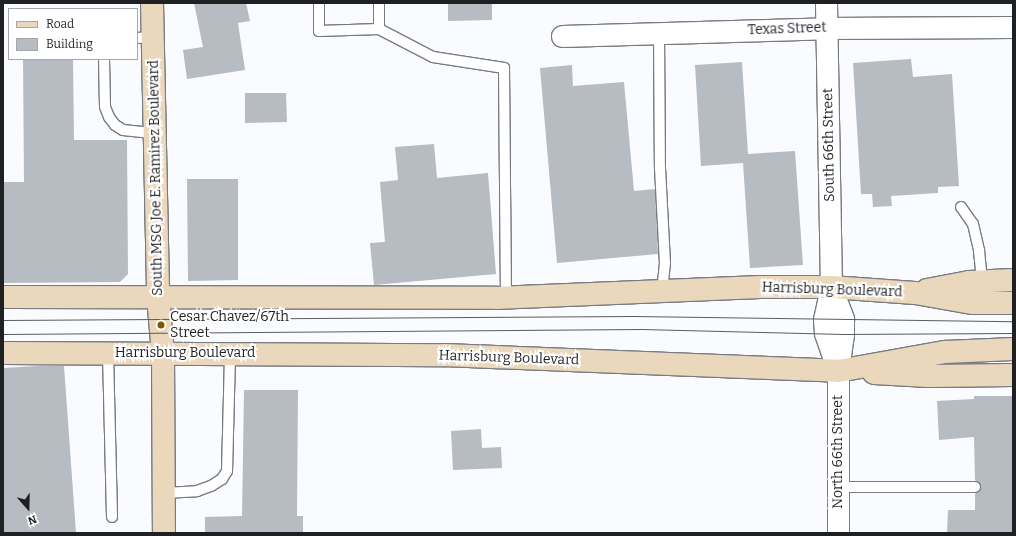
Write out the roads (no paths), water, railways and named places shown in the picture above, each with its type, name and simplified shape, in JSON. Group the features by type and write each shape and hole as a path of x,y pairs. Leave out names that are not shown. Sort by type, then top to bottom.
{"main road":[{"name":"South MSG Joe E. Ramirez Boulevard","path":"152,3 145,37 154,133 158,298 163,353 164,533"},
{"path":"915,293 982,281 1013,280"},
{"name":"Harrisburg Boulevard","path":"3,297 506,297 831,287 915,293 973,303 1013,303"},
{"name":"Harrisburg Boulevard","path":"3,353 444,355 838,371 945,352 1013,349"},
{"path":"838,371 928,376 1013,375"}],"street":[{"name":"South 66th Street","path":"826,3 831,287 843,319 838,371"},
{"name":"Texas Street","path":"562,36 827,28 1013,28"},
{"name":"North 66th Street","path":"838,371 838,533"}],"lane":[{"path":"319,3 319,31 379,28 433,57 504,68 506,297"},
{"path":"379,3 379,28"},
{"path":"659,33 660,168 665,263 662,291"},
{"path":"104,60 105,107 109,117 115,125 123,130 154,133"},
{"path":"961,207 973,224 980,250 982,281"},
{"path":"108,353 112,517"},
{"path":"164,492 196,490 211,486 222,479 227,471 230,354"},
{"path":"839,487 975,487"}],"tram line":[{"path":"3,320 633,316 1013,321"},
{"path":"3,334 641,329 843,334 1013,333"}],"place":[{"name":"Cesar Chavez/67th Street","path":"161,325"}]}
